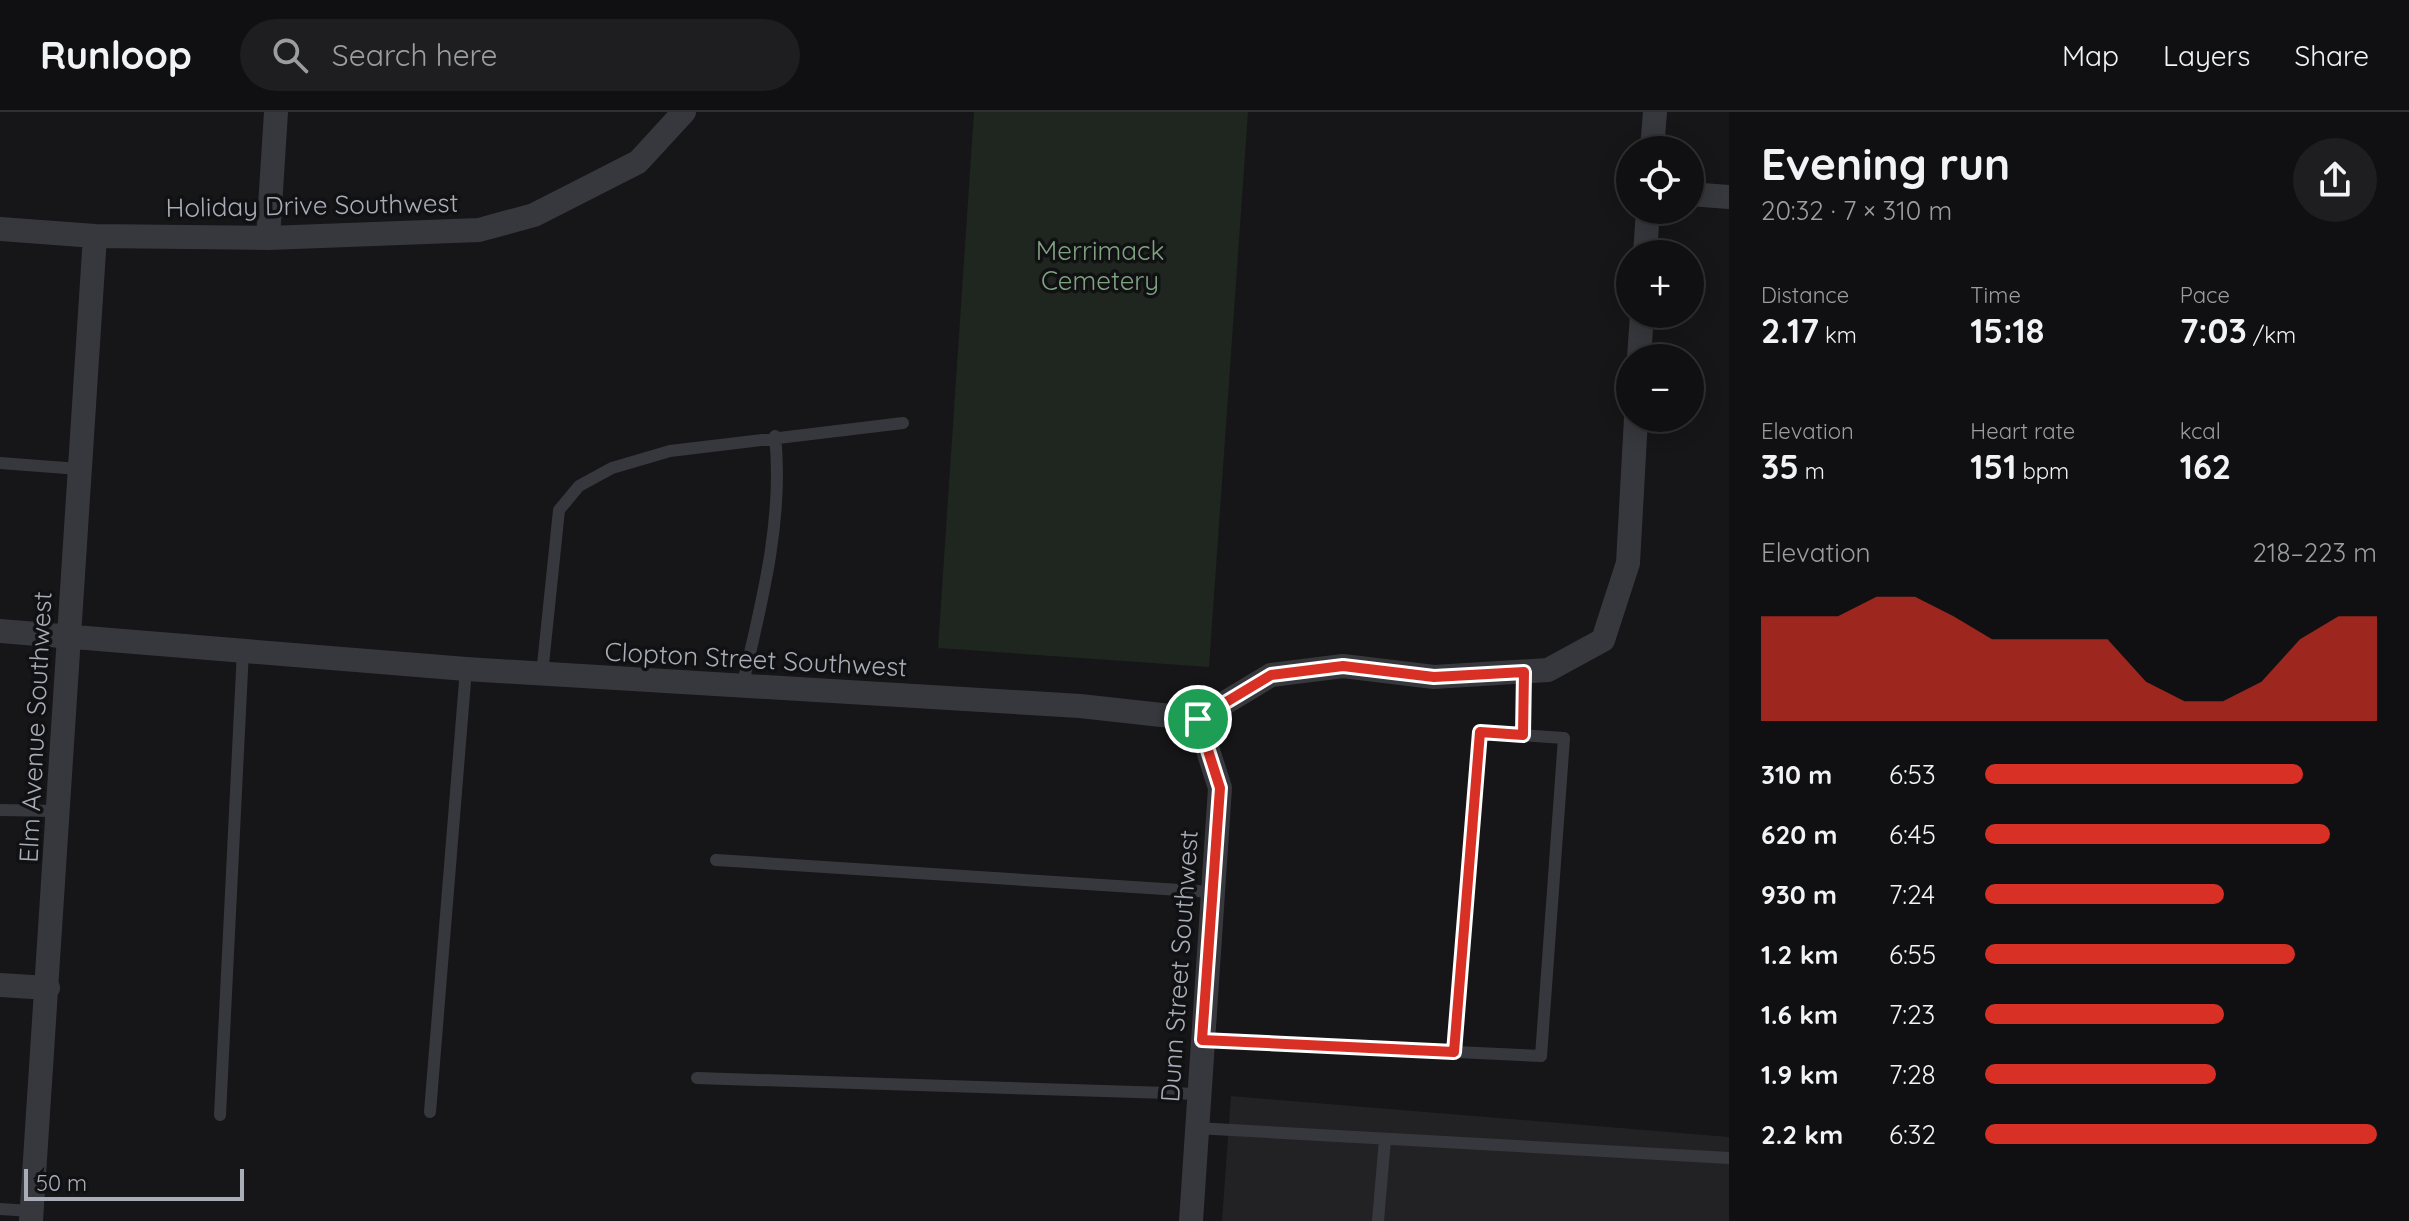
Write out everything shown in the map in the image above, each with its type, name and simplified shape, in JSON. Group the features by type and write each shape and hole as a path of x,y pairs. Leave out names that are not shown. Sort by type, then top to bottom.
{"street":[{"path":"268,238 276,112"},
{"name":"Holiday Drive Southwest","path":"0,229 95,236 268,238 479,230 534,215 638,162 684,112"},
{"path":"1653,136 1655,112"},
{"path":"1704,195 1729,197"},
{"name":"Elm Avenue Southwest","path":"31,1216 95,236"},
{"path":"1198,719 1271,675 1343,666 1434,677 1548,670 1603,640 1628,563 1635,432"},
{"name":"Clopton Street Southwest","path":"0,631 466,669 1080,706 1198,719"},
{"name":"Dunn Street Southwest","path":"1191,1221 1220,788 1198,719"},
{"path":"0,985 48,988"}],"lane":[{"path":"542,674 559,510 579,486 612,468 670,451 903,423"},
{"path":"742,687 762,601 778,492 775,436"},
{"path":"0,463 79,469"},
{"path":"220,1115 243,650"},
{"path":"430,1112 466,669"},
{"path":"1523,735 1524,672"},
{"path":"1202,1040 1454,1052 1541,1056 1564,738 1480,732 1454,1052"},
{"path":"0,810 57,811"},
{"path":"716,860 1211,892"},
{"path":"697,1078 1199,1094"},
{"path":"1196,1128 1729,1158"},
{"path":"1378,1221 1385,1139"},
{"path":"0,1209 31,1216"}],"shaded area":[{"path":"1231,1096 1729,1137 1729,1221 1222,1221"}],"green space":[{"name":"Merrimack Cemetery","path":"974,112 1248,112 1209,667 938,648"}],"route":[{"path":"1343,666 1434,677 1524,672 1523,735 1480,732 1454,1052 1202,1040 1220,788 1198,719 1271,675 1343,666"}]}
